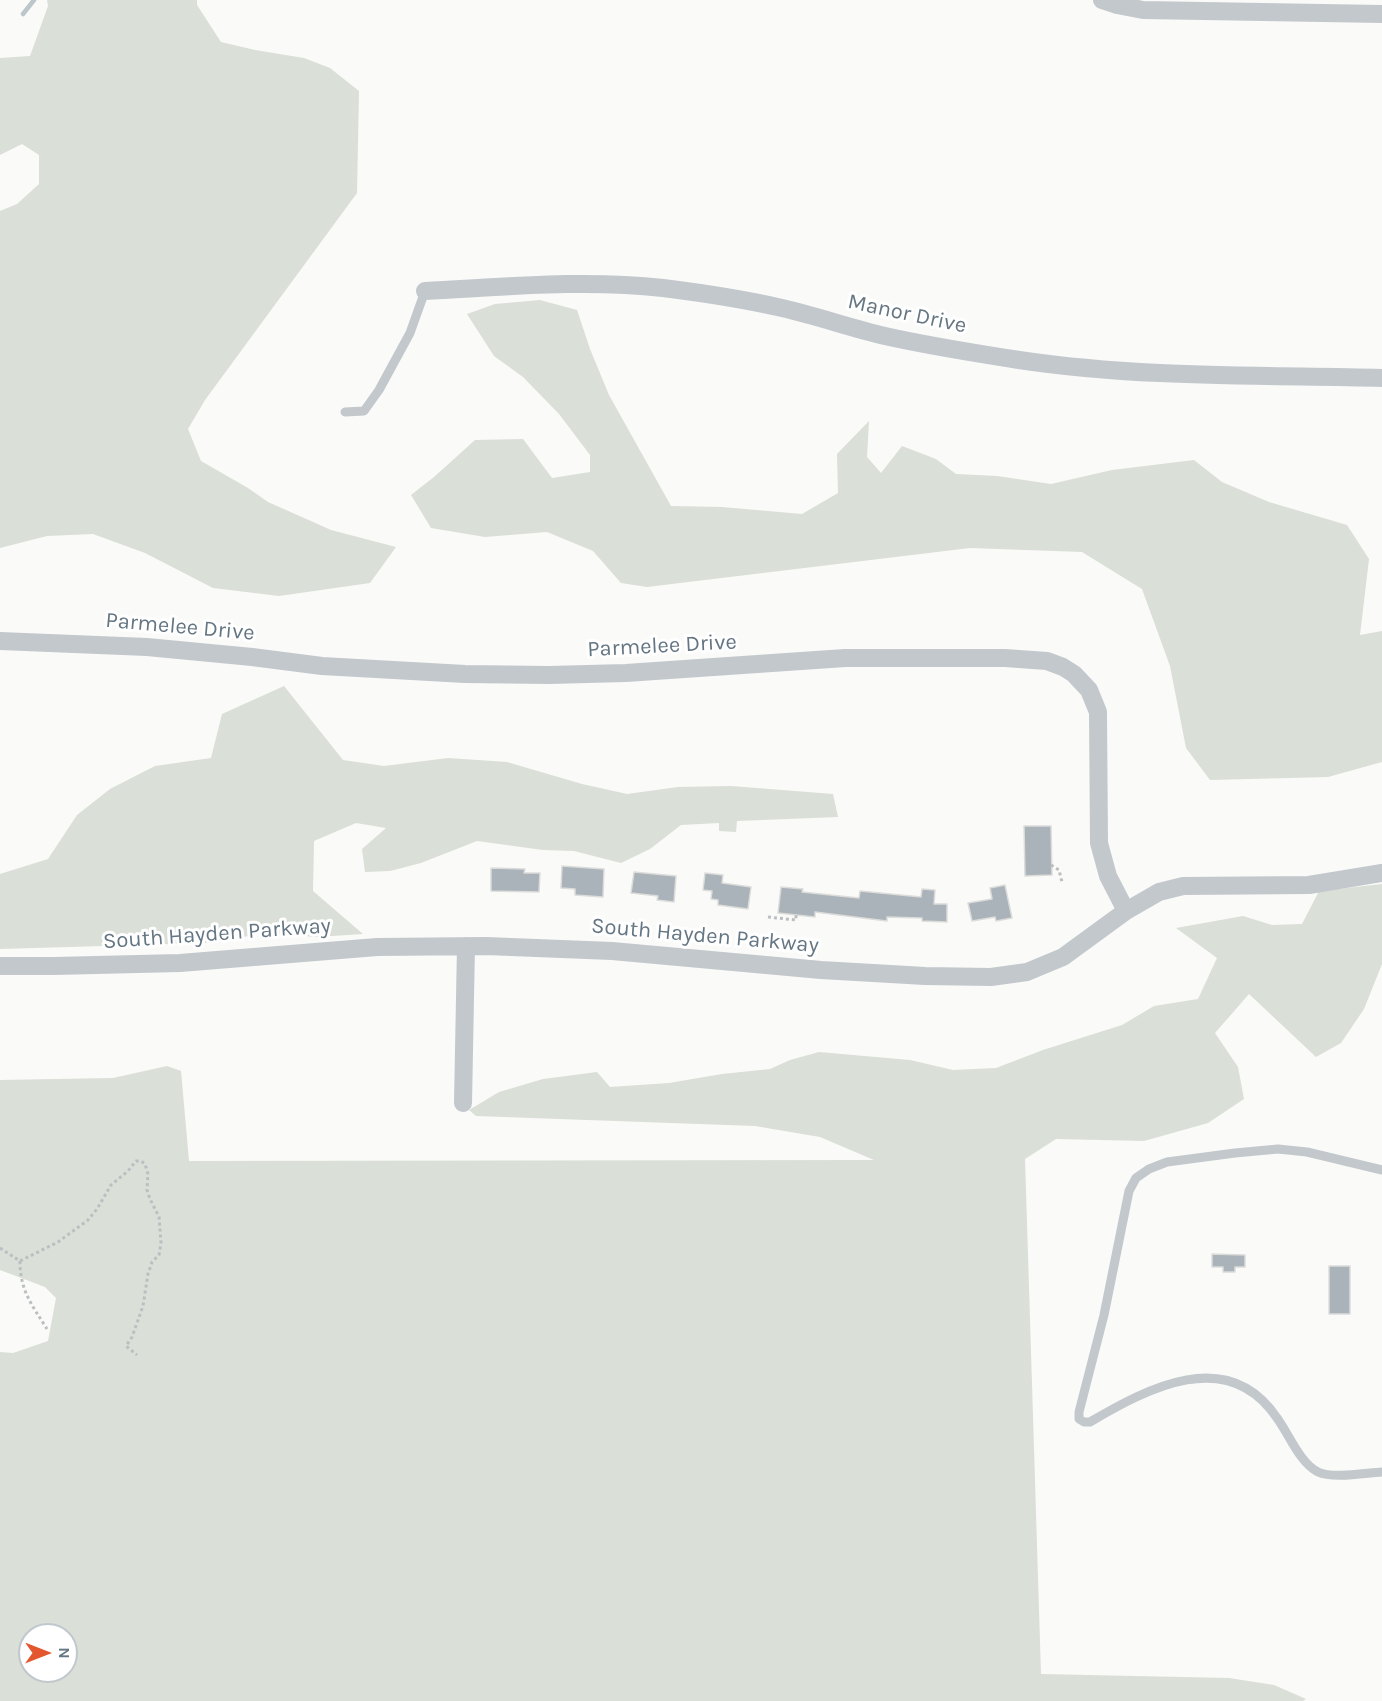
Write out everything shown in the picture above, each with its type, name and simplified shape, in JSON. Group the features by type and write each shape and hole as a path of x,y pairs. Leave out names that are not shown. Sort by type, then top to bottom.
{"street":[{"path":"1102,0 1143,10 1382,14"},
{"name":"Manor Drive","path":"425,291 546,285 617,285 662,288 784,309 885,336 1022,361 1184,374 1382,378"},
{"name":"Parmelee Drive","path":"0,641 147,647 322,666 465,674 626,674 845,658 1005,658 1047,661 1064,667 1074,674 1089,690 1098,712 1100,843 1103,863 1126,911"},
{"name":"South Hayden Parkway","path":"0,966 180,963 377,947 466,946 573,948 684,956 825,971 991,977 1027,972 1063,957 1126,911 1159,892 1183,886 1309,885 1382,873"},
{"path":"463,1103 466,946"}],"lane":[{"path":"345,412 364,411 379,390 410,333 425,291"},
{"path":"1382,1170 1307,1152 1278,1149 1167,1162 1149,1169 1136,1178 1130,1191 1104,1315 1079,1412 1079,1419 1090,1422 1132,1397 1162,1386 1192,1378 1212,1378 1243,1385 1261,1398 1276,1415 1306,1462 1319,1472 1332,1475 1382,1472"}],"path":[{"path":"1051,865 1059,870 1062,882"},
{"path":"768,917 796,920 796,915"},
{"path":"20,1261 58,1242 88,1220 111,1185 136,1161 146,1164 147,1190 159,1217 161,1243 159,1255 152,1262 148,1274 143,1306 132,1337 126,1346 137,1355"},
{"path":"0,1248 20,1261"},
{"path":"20,1261 20,1277 24,1293 47,1329"}],"shaded area":[{"path":"47,0 197,0 197,5 221,42 304,58 330,68 359,91 357,193 205,400 188,429 201,461 268,502 331,530 396,547 370,583 279,596 213,588 145,553 93,534 47,536 0,548 0,211 17,204 39,184 39,155 22,144 0,155 0,58 30,56 48,6"},
{"path":"540,300 577,310 609,395 671,506 722,507 802,514 838,493 837,454 869,421 867,457 881,473 902,446 936,459 956,474 997,476 1051,484 1112,470 1194,460 1222,482 1269,502 1347,525 1369,559 1360,635 1382,631 1382,762 1328,777 1210,780 1186,748 1170,666 1142,589 1082,552 970,548 647,587 621,583 593,551 547,532 485,537 431,528 411,495 475,440 523,439 552,478 590,472 590,455 559,414 523,377 494,356 467,314 495,304"},
{"path":"284,686 343,760 384,766 448,758 507,762 582,784 627,794 678,787 731,786 833,794 838,817 737,821 736,832 719,831 719,823 681,825 650,849 621,863 574,851 543,850 477,841 421,863 390,871 365,872 362,849 386,828 356,823 314,841 313,891 363,934 316,937 268,933 205,943 0,949 0,874 48,859 77,815 110,789 155,766 211,758 222,714"},
{"path":"1382,884 1382,964 1364,1009 1341,1043 1316,1057 1249,994 1215,1033 1238,1067 1244,1099 1208,1123 1144,1141 1056,1139 1025,1159 1041,1674 1229,1678 1274,1685 1306,1699 1303,1701 0,1701 0,1352 13,1353 48,1341 56,1298 45,1287 0,1270 0,1080 113,1078 167,1066 181,1071 189,1161 874,1160 820,1137 755,1126 476,1116 469,1110 499,1092 543,1079 597,1072 610,1087 669,1083 770,1069 790,1060 819,1052 910,1060 953,1070 996,1068 1043,1050 1122,1025 1154,1006 1198,999 1217,958 1176,928 1243,916 1272,925 1302,924 1319,891"}],"building":[{"path":"1024,826 1051,826 1052,875 1025,876"},
{"path":"562,866 604,869 603,897 575,895 575,889 561,888"},
{"path":"491,868 525,869 524,873 540,873 539,892 491,891"},
{"path":"634,872 676,876 674,902 657,900 658,896 631,893"},
{"path":"705,873 723,875 722,883 751,887 748,909 718,905 718,900 711,899 712,891 703,890"},
{"path":"1005,885 1012,918 996,921 995,917 972,921 968,903 992,899 990,888"},
{"path":"781,887 803,889 802,892 859,898 860,891 921,897 922,889 935,890 934,904 947,904 947,922 922,921 922,918 887,917 887,921 815,912 815,917 778,913"},
{"path":"1212,1254 1245,1255 1245,1267 1235,1267 1235,1272 1223,1272 1223,1267 1212,1267"},
{"path":"1329,1266 1350,1266 1350,1314 1329,1314"}],"waterway":[{"path":"23,14 34,0"}]}
